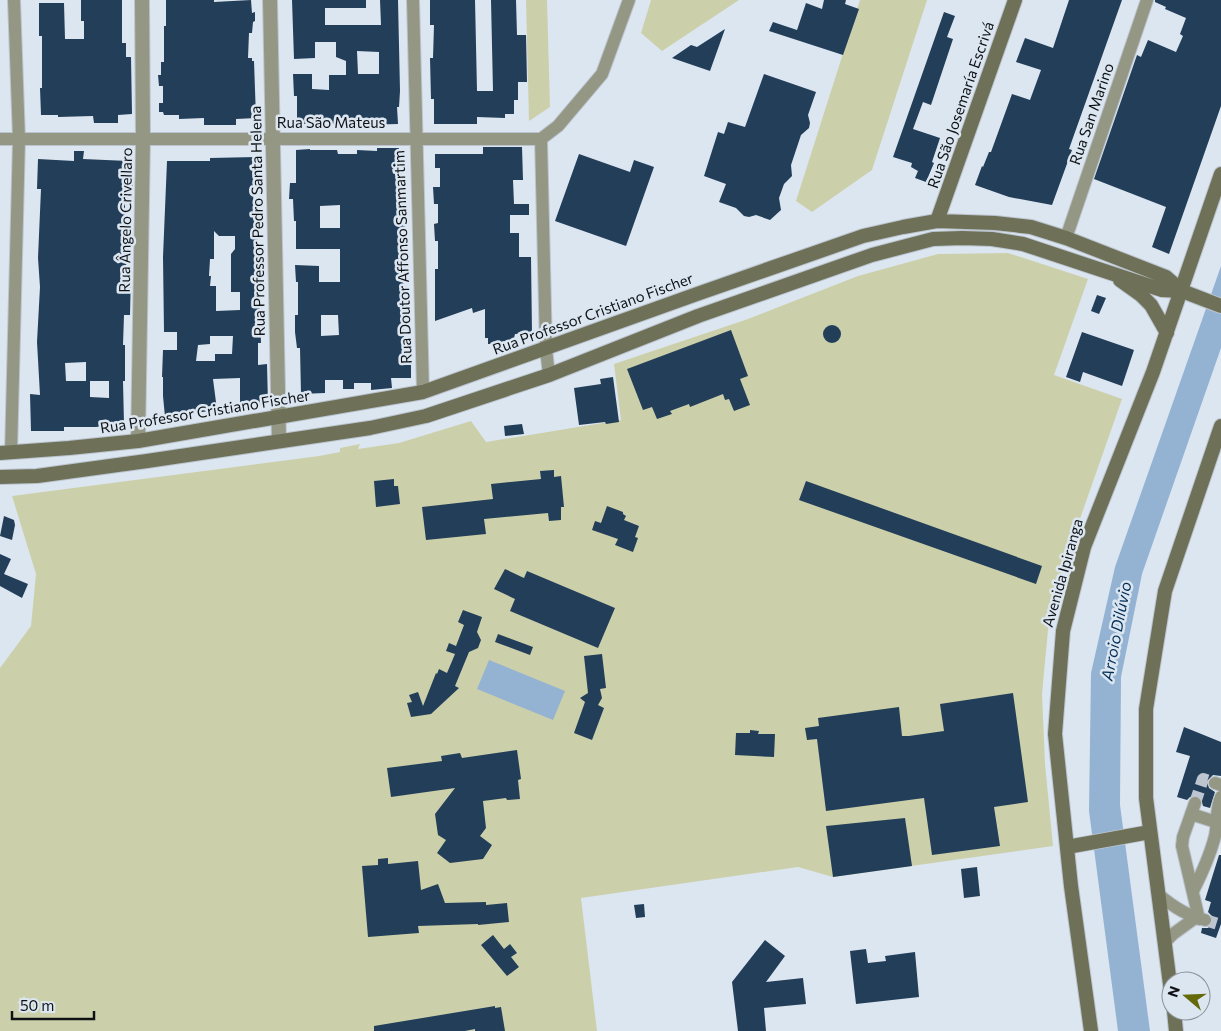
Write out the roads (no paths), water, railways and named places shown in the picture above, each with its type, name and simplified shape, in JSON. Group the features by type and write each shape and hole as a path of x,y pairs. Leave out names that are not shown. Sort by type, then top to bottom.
{"main road":[{"name":"Rua São Josemaría Escrivá","path":"937,221 1015,0"},
{"name":"Avenida Ipiranga","path":"1091,1031 1070,886 1055,734 1063,631 1084,547 1153,372 1166,333 1188,293 1221,174"},
{"name":"Rua Professor Cristiano Fischer","path":"6,453 138,441 423,392 630,319 706,290 863,236 937,221 995,223 1031,227 1066,238 1166,277 1188,293 1221,306"},
{"path":"933,239 995,223"},
{"name":"Rua Professor Cristiano Fischer","path":"0,480 370,428 426,416 549,375 698,316 872,255 933,239 962,238 1023,244 1162,290 1188,293"},
{"path":"1108,272 1141,295 1150,304 1166,333"},
{"path":"630,319 637,340"},
{"path":"1168,971 1146,798 1146,709 1165,591 1221,426"},
{"path":"1067,847 1150,832"}],"street":[{"path":"6,453 19,139 14,0"},
{"name":"Rua Ângelo Crivellaro","path":"138,441 143,139 142,0"},
{"name":"Rua Professor Pedro Santa Helena","path":"270,0 279,441"},
{"name":"Rua Doutor Affonso Sanmartim","path":"413,0 423,392"},
{"path":"549,375 546,349 542,139 558,126 602,74 630,0"},
{"name":"Rua San Marino","path":"1066,238 1147,0"},
{"name":"Rua São Mateus","path":"0,139 542,139"},
{"path":"1193,892 1208,860 1215,837 1216,814 1221,797"},
{"path":"1199,919 1182,846 1183,837 1193,808 1216,822"},
{"path":"1158,894 1180,911 1199,919"},
{"path":"1164,943 1173,934 1199,919"}],"water":[{"name":"Arroio Dilúvio","path":"1221,266 1221,348 1142,574 1121,677 1120,805 1150,1031 1118,1031 1089,811 1091,673 1115,567"},
{"path":"489,660 565,691 553,720 477,689"}],"tunnel":[{"path":"1195,803 1203,779 1215,783"},
{"path":"1205,920 1221,925"}]}
